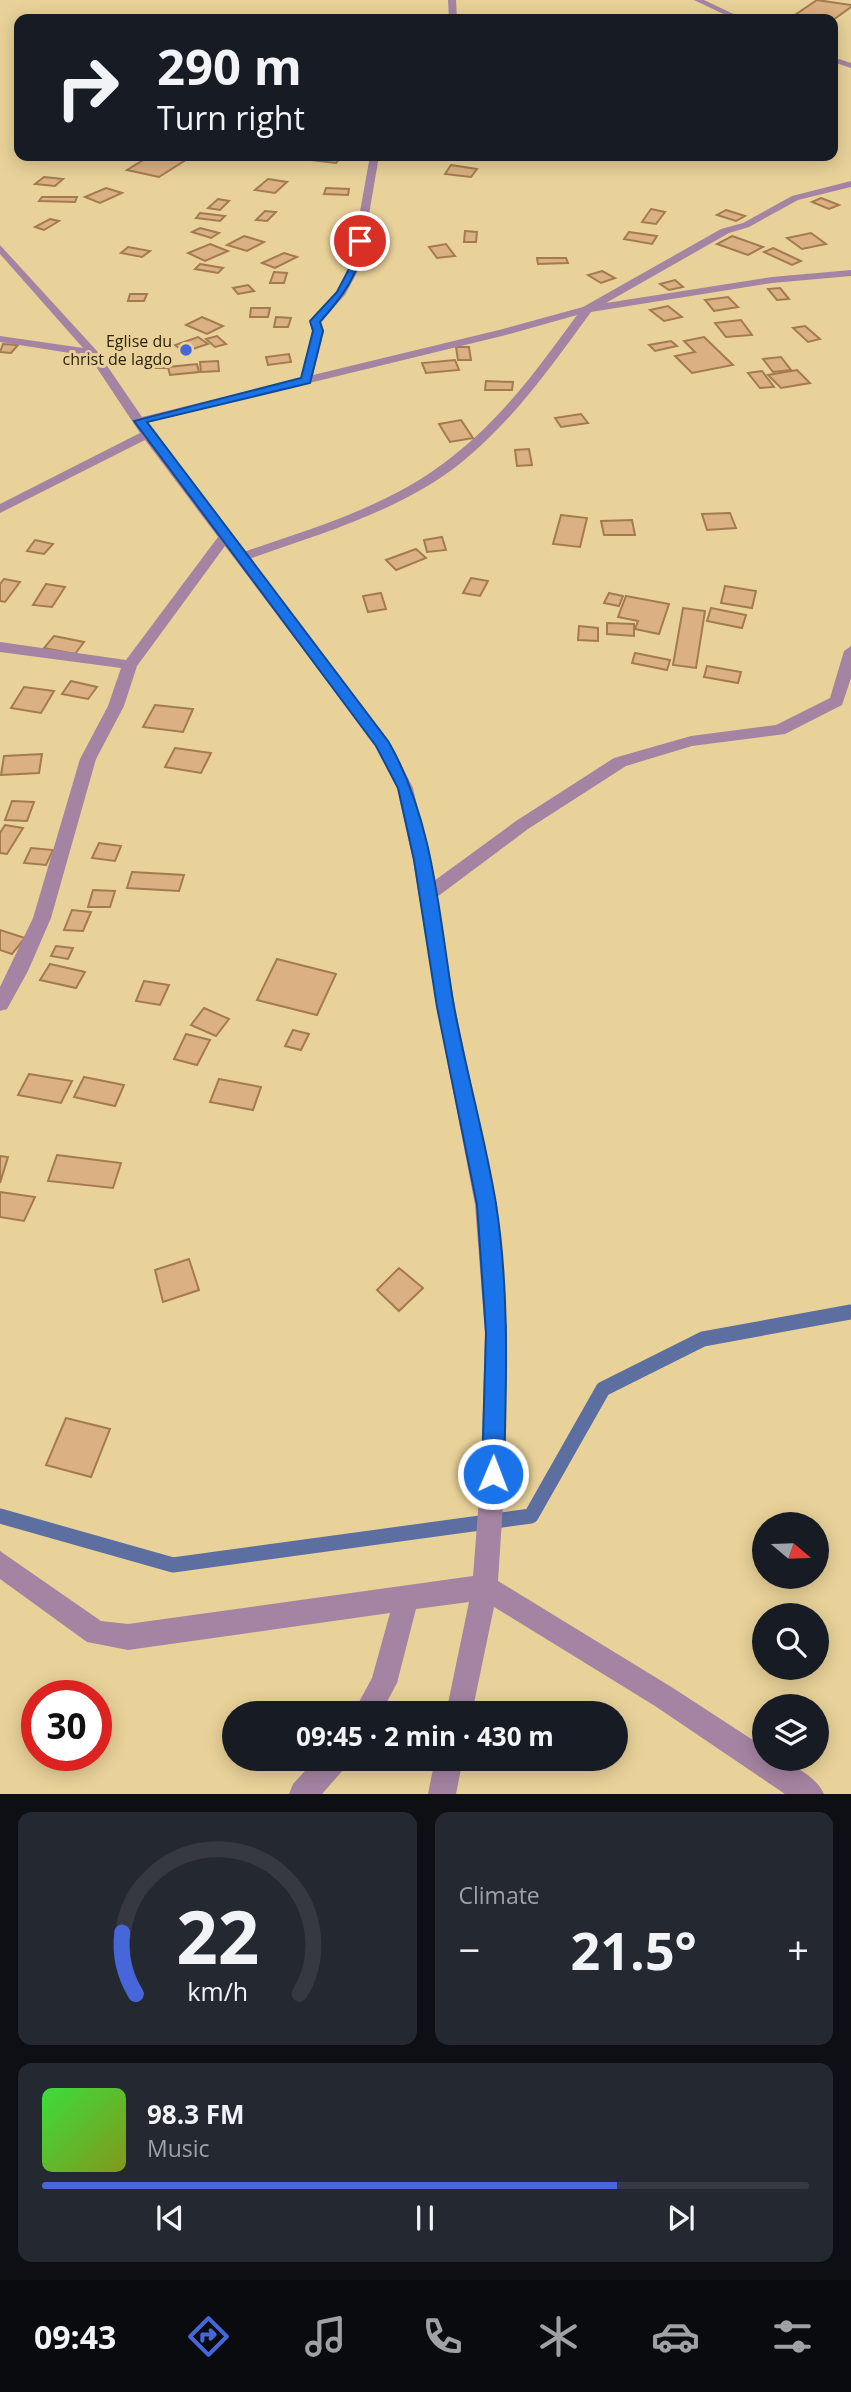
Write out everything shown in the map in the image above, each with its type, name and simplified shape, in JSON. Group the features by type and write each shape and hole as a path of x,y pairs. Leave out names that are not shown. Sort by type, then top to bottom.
{"street":[{"path":"698,0 729,14"},
{"path":"306,380 318,331 315,321 341,293 355,267 373,161"},
{"path":"242,557 354,518 420,485 458,459 506,414 542,372 587,309 725,232 746,225 795,198 851,184"},
{"path":"0,248 93,353 143,427 383,744 405,788 486,1205 496,1333 493,1474 485,1587 461,1701"},
{"path":"0,509 143,427 306,380 502,333 587,309 772,280 851,273"},
{"path":"0,339 93,353"},
{"path":"0,1004 19,971 42,918 88,759 116,706 130,665 226,536"},
{"path":"0,648 130,665"},
{"path":"427,895 523,825 620,762 691,741 779,730 837,701 851,651"},
{"path":"0,1564 96,1633 128,1637 485,1587 664,1696 810,1794"},
{"path":"373,1701 384,1684 406,1600"},
{"path":"303,1794 323,1771"},
{"path":"442,1794 447,1771"}],"building":[{"path":"817,0 851,5 838,16 838,14 796,14"},
{"path":"142,161 184,161 159,177 127,170"},
{"path":"451,165 477,169 471,177 445,174"},
{"path":"44,177 63,179 55,186 35,184"},
{"path":"268,179 287,182 275,193 255,190"},
{"path":"106,188 122,193 100,203 85,197"},
{"path":"326,188 349,189 348,195 324,194"},
{"path":"42,197 77,197 75,202 39,201"},
{"path":"821,198 839,205 829,209 812,202"},
{"path":"218,199 229,201 220,210 208,208"},
{"path":"651,209 665,212 656,224 642,222"},
{"path":"726,210 745,216 736,221 717,215"},
{"path":"265,211 276,212 267,221 256,220"},
{"path":"200,213 225,216 220,221 196,218"},
{"path":"50,219 59,221 44,230 35,227"},
{"path":"200,228 219,233 211,238 192,232"},
{"path":"465,231 477,232 476,242 464,242"},
{"path":"629,232 657,236 652,244 624,239"},
{"path":"811,233 826,244 802,249 787,238"},
{"path":"244,236 264,242 247,251 227,245"},
{"path":"732,236 763,247 748,255 717,244"},
{"path":"210,244 228,251 205,261 188,253"},
{"path":"446,244 455,256 437,258 429,247"},
{"path":"128,247 150,251 142,257 121,253"},
{"path":"773,248 801,261 792,265 764,252"},
{"path":"284,253 297,257 275,268 262,263"},
{"path":"537,258 566,258 568,263 538,264"},
{"path":"200,264 223,268 218,273 195,269"},
{"path":"602,271 615,278 601,283 588,275"},
{"path":"274,272 287,273 284,283 270,283"},
{"path":"675,280 683,287 669,290 660,284"},
{"path":"248,285 254,291 238,294 233,288"},
{"path":"780,288 789,299 777,300 768,289"},
{"path":"130,294 147,294 144,301 128,301"},
{"path":"728,297 738,307 714,311 705,300"},
{"path":"668,306 682,317 664,321 650,310"},
{"path":"251,308 270,308 268,317 250,317"},
{"path":"202,317 223,326 207,334 186,325"},
{"path":"276,317 291,318 288,327 274,327"},
{"path":"741,320 752,335 726,337 715,323"},
{"path":"805,326 820,339 808,342 793,328"},
{"path":"217,336 226,344 215,347 206,339"},
{"path":"198,337 208,344 184,352 175,345"},
{"path":"704,337 733,365 692,373 675,356 695,352 684,341"},
{"path":"671,341 677,346 655,351 649,345"},
{"path":"3,344 18,345 11,353 0,352"},
{"path":"456,347 469,347 471,360 458,360"},
{"path":"289,354 291,362 268,365 266,357"},
{"path":"156,356 170,356 167,368 153,368"},
{"path":"781,357 791,370 773,372 763,359"},
{"path":"455,360 459,370 426,373 422,363"},
{"path":"218,361 219,371 201,372 200,362"},
{"path":"197,364 199,372 170,375 168,367"},
{"path":"797,370 810,383 781,388 768,375"},
{"path":"762,371 774,387 760,388 748,373"},
{"path":"486,381 513,382 512,390 485,390"},
{"path":"581,414 588,423 561,427 555,418"},
{"path":"461,420 473,438 450,442 439,424"},
{"path":"529,449 532,465 517,466 515,450"},
{"path":"730,513 736,528 707,530 702,514"},
{"path":"561,515 587,518 580,547 553,544"},
{"path":"632,520 635,535 604,535 601,521"},
{"path":"442,537 446,550 427,552 424,540"},
{"path":"35,540 53,544 44,554 27,551"},
{"path":"416,549 426,558 396,570 386,560"},
{"path":"471,578 488,581 480,596 463,593"},
{"path":"4,579 20,582 5,602 0,601 0,584"},
{"path":"46,584 65,587 52,607 33,605"},
{"path":"725,586 756,591 752,608 721,603"},
{"path":"381,593 386,609 368,612 363,596"},
{"path":"609,593 623,596 619,606 604,603"},
{"path":"626,596 669,604 659,634 635,629 638,621 618,617"},
{"path":"683,608 705,611 696,668 673,665"},
{"path":"711,608 746,615 742,628 707,621"},
{"path":"607,623 634,624 634,636 607,634"},
{"path":"579,626 598,628 598,641 578,640"},
{"path":"54,636 84,642 75,654 44,648"},
{"path":"635,653 670,660 667,670 632,663"},
{"path":"707,666 741,672 738,683 704,677"},
{"path":"71,681 97,687 88,699 62,694"},
{"path":"24,687 54,691 41,713 11,708"},
{"path":"155,705 193,709 183,732 143,727"},
{"path":"175,748 211,753 201,773 165,767"},
{"path":"42,754 39,773 1,775 4,756"},
{"path":"12,801 34,802 27,821 5,820"},
{"path":"5,825 23,828 7,854 0,853 0,833"},
{"path":"99,843 121,846 115,861 92,858"},
{"path":"31,848 53,850 46,865 24,863"},
{"path":"132,872 184,875 179,891 127,888"},
{"path":"93,890 115,891 110,907 88,907"},
{"path":"72,910 91,912 83,931 64,930"},
{"path":"0,930 25,938 12,954 0,950"},
{"path":"56,946 73,948 68,959 51,956"},
{"path":"277,959 336,974 317,1015 257,1000"},
{"path":"50,964 85,972 76,988 40,980"},
{"path":"144,981 169,985 160,1005 136,1001"},
{"path":"204,1008 229,1019 216,1036 191,1025"},
{"path":"293,1030 309,1034 301,1050 285,1046"},
{"path":"186,1034 210,1040 197,1065 174,1059"},
{"path":"29,1074 72,1081 61,1103 18,1095"},
{"path":"84,1077 124,1085 115,1106 74,1097"},
{"path":"219,1079 261,1087 253,1110 210,1102"},
{"path":"57,1155 121,1163 113,1188 48,1181"},
{"path":"0,1156 8,1157 0,1183"},
{"path":"0,1192 35,1197 24,1221 0,1217"},
{"path":"189,1259 199,1290 163,1302 155,1270"},
{"path":"399,1268 423,1288 399,1311 377,1290"},
{"path":"66,1418 110,1429 91,1477 46,1465"}],"waterway":[{"path":"0,1516 173,1565 531,1516 603,1389 703,1339 851,1312"}],"place":[{"name":"Eglise du christ de lagdo","path":"186,350"}],"route":[{"path":"360,241 355,267 341,293 315,321 318,331 306,380 140,421 147,434 383,744 405,788 422,860 446,1007 486,1205 496,1333 493,1474"}]}
